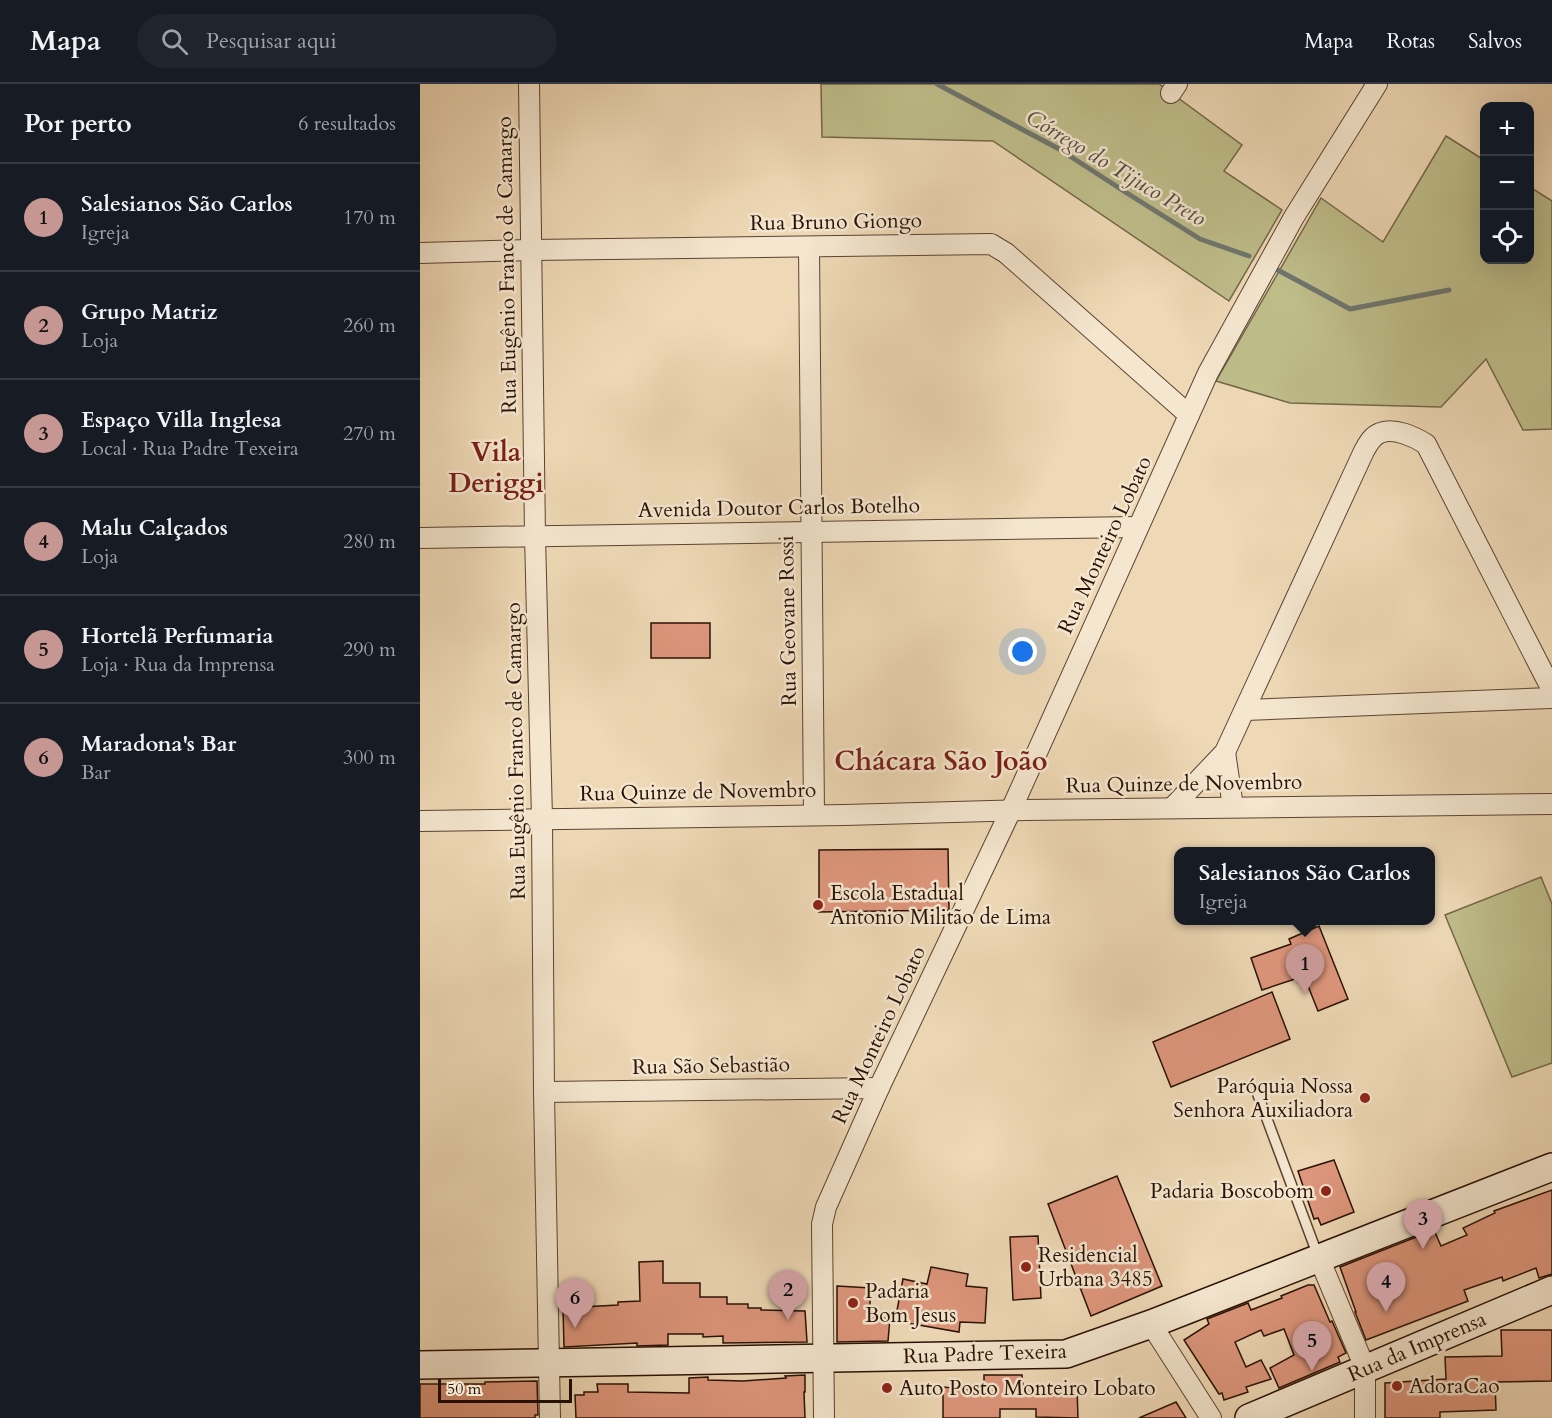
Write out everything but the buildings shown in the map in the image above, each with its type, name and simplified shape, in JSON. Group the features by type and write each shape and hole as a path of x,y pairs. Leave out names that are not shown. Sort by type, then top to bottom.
{"main road":[{"name":"Rua Padre Texeira","path":"420,1365 1066,1354 1151,1324 1552,1167"},
{"name":"Rua da Imprensa","path":"1250,1418 1552,1290"}],"street":[{"name":"Rua Eugênio Franco de Camargo","path":"529,84 550,1418"},
{"name":"Rua Monteiro Lobato","path":"824,1418 822,1224 826,1207 879,1088 1011,810 1208,374 1294,217 1377,84"},
{"name":"Rua Bruno Giongo","path":"420,253 991,244 1006,253 1189,415"},
{"name":"Rua Geovane Rossi","path":"809,247 814,815"},
{"path":"1172,808 1225,752 1364,451 1370,440 1381,432 1396,432 1413,436 1426,444 1552,690"},
{"name":"Avenida Doutor Carlos Botelho","path":"420,538 1138,527"},
{"path":"1245,710 1552,698"},
{"path":"1225,752 1233,807"},
{"name":"Rua Quinze de Novembro","path":"420,821 1011,810 1552,804"},
{"name":"Rua São Sebastião","path":"544,1092 879,1088"},
{"path":"1319,1258 1365,1368 1365,1418"},
{"path":"1151,1324 1210,1418"}],"lane":[{"path":"1257,1095 1319,1258"}],"shaded area":[{"path":"821,84 1159,84 1242,145 1224,171 1282,210 1229,301 993,141 822,137"},
{"path":"1446,136 1480,157 1480,264 1534,264 1534,190 1552,201 1552,429 1523,430 1486,359 1441,407 1290,403 1216,381 1321,198 1383,242"},
{"path":"1541,877 1552,904 1552,1063 1512,1077 1445,915"}],"waterway":[{"name":"Córrego do Tijuco Preto","path":"937,84 1059,149 1200,239 1249,256"},
{"name":"Córrego do Tijuco Preto","path":"1276,269 1350,309 1449,290"}],"place":[{"name":"Escola Estadual Antonio Militão de Lima","path":"818,905"},
{"name":"Salesianos São Carlos","path":"1305,994"},
{"name":"Paróquia Nossa Senhora Auxiliadora","path":"1365,1098"},
{"name":"Padaria Boscobom","path":"1326,1191"},
{"name":"Espaço Villa Inglesa","path":"1423,1249"},
{"name":"Residencial Urbana 3485","path":"1026,1267"},
{"name":"Padaria Bom Jesus","path":"853,1303"},
{"name":"Malu Calçados","path":"1386,1312"},
{"name":"Grupo Matriz","path":"788,1320"},
{"name":"Maradona's Bar","path":"575,1328"},
{"name":"Hortelã Perfumaria","path":"1312,1371"},
{"name":"AdoraCao","path":"1397,1386"},
{"name":"Auto Posto Monteiro Lobato","path":"887,1388"}],"district":[{"name":"Vila Deriggi","path":"496,468"},
{"name":"Chácara São João","path":"941,761"}]}
